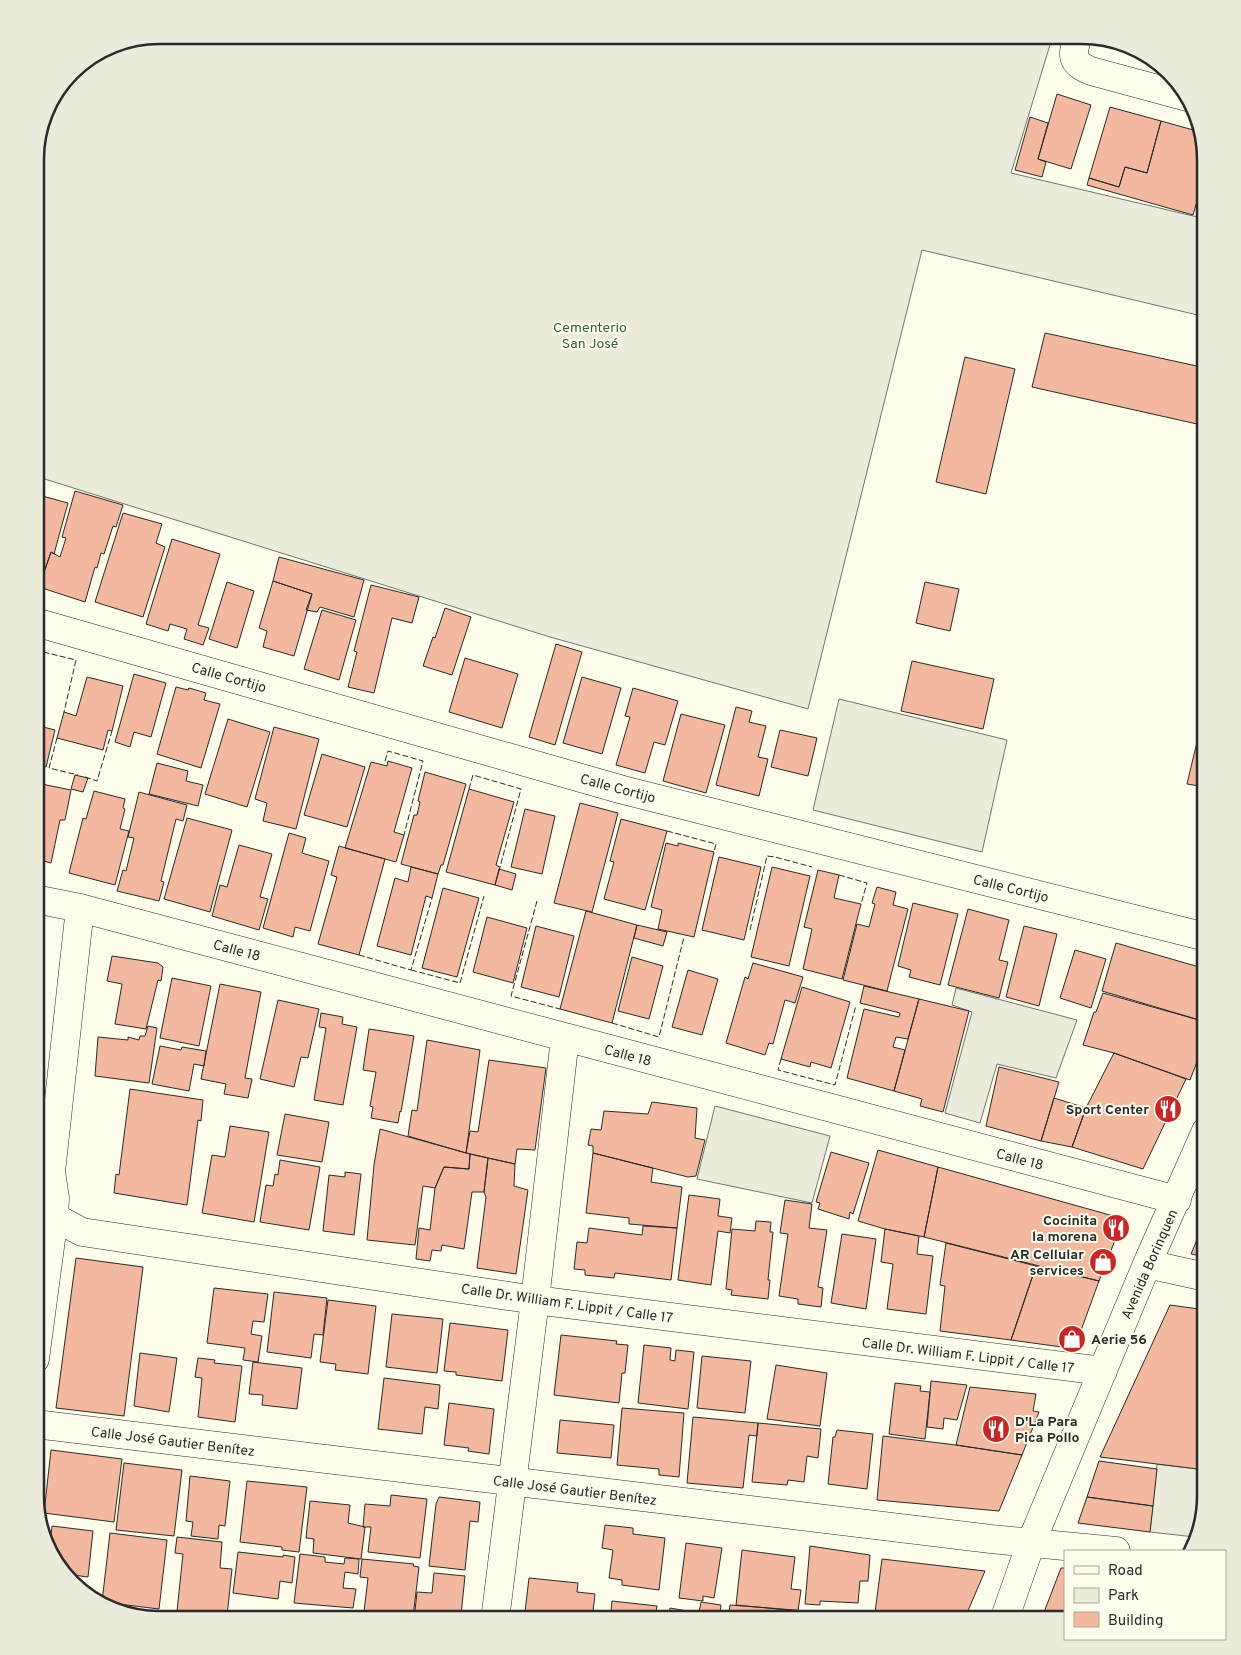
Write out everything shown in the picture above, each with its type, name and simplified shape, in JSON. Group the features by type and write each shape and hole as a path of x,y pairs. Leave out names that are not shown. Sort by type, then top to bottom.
{"street":[{"path":"1075,44 1073,51 1076,62 1080,66 1106,76 1178,95"},
{"name":"Calle Cortijo","path":"44,625 623,790 1197,935"},
{"name":"Calle 18","path":"44,901 80,908 1176,1200"},
{"path":"44,1215 55,1198 51,1172 80,908"},
{"path":"495,1611 535,1300 565,1038"},
{"name":"Avenida Borinquen","path":"1007,1611 1031,1543 1147,1264 1197,1152"},
{"name":"Calle Dr. William F. Lippit / Calle 17","path":"44,1215 82,1232 535,1300 1103,1371"},
{"path":"1147,1264 1197,1275"},
{"name":"Calle José Gautier Benítez","path":"44,1425 512,1482 1031,1543 1105,1550"}],"green space":[{"name":"Cementerio San José","path":"152,44 1050,44 1011,173 1197,217 1197,315 922,250 808,709 550,637 44,479 44,152 48,129 53,115 63,95 72,83 95,63 108,56 129,48"},
{"path":"839,699 1007,740 982,852 813,810"},
{"path":"956,988 1077,1020 1056,1078 997,1064 980,1123 945,1113 972,1012 952,1005"},
{"path":"715,1106 830,1136 812,1203 697,1179"},
{"path":"1157,1464 1197,1469 1196,1511 1189,1536 1150,1532"}],"building":[{"path":"1057,94 1091,105 1071,169 1038,159"},
{"path":"1110,107 1161,121 1147,173 1125,167 1119,187 1089,178"},
{"path":"1030,117 1048,123 1038,159 1046,162 1042,177 1015,170"},
{"path":"1161,121 1193,130 1197,159 1197,201 1193,215 1087,185 1089,178 1119,187 1125,167 1147,173"},
{"path":"1045,333 1197,366 1197,424 1032,387"},
{"path":"965,357 1015,369 986,494 936,482"},
{"path":"75,491 123,505 116,527 113,526 104,554 101,553 97,568 95,567 85,602 44,589 44,572 51,552 60,557 66,538 62,537"},
{"path":"44,496 68,503 54,554 51,552 44,572"},
{"path":"123,513 162,524 156,543 165,547 143,617 95,602"},
{"path":"172,539 220,554 198,625 209,628 203,645 184,639 187,629 170,624 168,631 146,624"},
{"path":"279,557 364,580 354,617 320,607 317,612 306,610 312,594 273,581"},
{"path":"273,581 312,594 294,656 263,647 267,631 259,628"},
{"path":"227,582 254,591 237,648 209,639"},
{"path":"925,582 959,589 950,631 916,623"},
{"path":"371,585 419,597 412,623 392,618 374,693 348,687 357,652 354,651"},
{"path":"445,608 471,617 452,675 423,666"},
{"path":"322,610 356,620 339,680 304,669"},
{"path":"556,644 582,652 555,745 529,737"},
{"path":"465,658 518,674 502,728 449,712"},
{"path":"912,661 994,679 983,729 901,711"},
{"path":"134,674 166,683 151,737 134,732 130,747 115,742"},
{"path":"87,677 123,686 112,731 108,730 103,750 57,738 64,712 76,716"},
{"path":"582,677 621,688 602,754 563,743"},
{"path":"176,687 188,690 189,688 206,693 204,700 220,704 201,768 157,754"},
{"path":"633,688 678,701 665,745 654,742 645,773 616,765 630,717 625,716"},
{"path":"736,707 752,711 749,722 766,726 758,757 768,759 759,796 716,785"},
{"path":"681,714 725,725 706,793 663,781"},
{"path":"228,719 270,732 247,807 205,794"},
{"path":"44,727 55,730 46,767 44,766"},
{"path":"274,727 319,739 296,829 263,821 267,803 255,799"},
{"path":"780,730 817,738 808,776 771,767"},
{"path":"1197,742 1197,786 1187,784"},
{"path":"322,754 365,767 347,827 304,815"},
{"path":"388,761 412,768 394,832 404,835 396,862 345,848 371,762 387,766"},
{"path":"157,763 188,771 186,781 203,785 198,806 149,794"},
{"path":"425,772 466,784 443,865 441,865 438,874 401,864 414,815 417,815 420,802 418,801"},
{"path":"75,775 88,778 83,792 71,789"},
{"path":"44,784 71,790 65,820 60,820 51,863 44,861"},
{"path":"469,789 514,802 496,865 500,867 495,885 446,872"},
{"path":"94,791 125,799 123,808 125,809 120,829 129,831 115,885 69,873 83,818 86,819"},
{"path":"139,792 187,805 183,821 176,819 161,881 164,882 159,901 117,891 123,870 126,871 134,838 128,837"},
{"path":"580,803 618,813 592,912 554,903"},
{"path":"525,809 555,816 542,874 511,867"},
{"path":"187,818 232,830 210,912 164,899"},
{"path":"621,819 667,831 645,910 604,899 614,862 610,861"},
{"path":"289,833 306,838 302,853 329,861 310,931 295,927 293,937 263,928"},
{"path":"666,843 678,846 678,843 714,852 694,937 658,929 662,910 651,907"},
{"path":"239,845 272,854 260,897 268,899 259,930 212,916 220,885 227,887"},
{"path":"339,846 385,859 359,955 318,944 337,877 331,875"},
{"path":"719,857 761,867 744,940 702,930"},
{"path":"411,867 438,874 432,898 426,896 411,955 377,946 395,878 408,882"},
{"path":"772,867 810,876 789,966 751,957"},
{"path":"499,869 516,874 512,890 495,885"},
{"path":"818,870 839,875 834,898 861,904 842,979 803,969 812,929 804,927"},
{"path":"877,887 896,892 893,905 908,909 887,991 843,980 857,924 869,927 875,904 872,903"},
{"path":"443,888 479,898 457,977 422,968"},
{"path":"913,903 958,914 940,985 909,977 911,970 898,966"},
{"path":"968,909 1009,920 999,960 1008,962 999,998 948,985"},
{"path":"586,911 637,925 612,1023 560,1009"},
{"path":"487,917 527,928 513,983 473,972"},
{"path":"637,925 667,932 663,946 634,938"},
{"path":"536,926 574,936 559,997 521,987"},
{"path":"1024,926 1057,934 1039,1006 1006,997"},
{"path":"1116,943 1197,966 1197,1019 1102,991"},
{"path":"1075,950 1106,959 1091,1008 1060,998"},
{"path":"112,956 158,963 163,967 161,981 158,980 146,1029 115,1024 122,984 107,981"},
{"path":"632,957 663,966 649,1019 618,1011"},
{"path":"753,963 803,977 795,1003 785,1000 773,1044 769,1043 765,1055 726,1043 745,977 748,979"},
{"path":"688,970 718,979 702,1035 672,1027"},
{"path":"172,978 211,986 199,1046 160,1038"},
{"path":"220,984 261,992 245,1078 252,1079 248,1098 224,1094 226,1084 201,1079"},
{"path":"864,986 919,999 908,1039 896,1037 893,1047 905,1050 894,1091 847,1078 864,1009 899,1017 900,1013 860,1003"},
{"path":"802,987 850,1002 831,1068 811,1062 810,1067 781,1059"},
{"path":"1103,993 1197,1019 1197,1062 1190,1080 1114,1053 1083,1045 1094,1012 1096,1012"},
{"path":"919,999 969,1011 943,1112 920,1106 922,1099 894,1091"},
{"path":"278,1000 319,1009 308,1058 301,1057 294,1087 260,1079"},
{"path":"321,1013 343,1017 342,1024 357,1027 343,1105 314,1100 326,1028 319,1027"},
{"path":"148,1026 157,1028 149,1083 95,1076 98,1037 128,1040 128,1037 139,1040 140,1036 145,1036"},
{"path":"369,1029 414,1036 398,1123 371,1118 373,1107 370,1106 376,1072 363,1070"},
{"path":"427,1040 480,1050 466,1153 408,1136 412,1110 417,1111"},
{"path":"160,1046 181,1050 182,1047 206,1051 204,1066 194,1064 189,1091 152,1084"},
{"path":"1114,1053 1186,1079 1143,1169 1072,1147 1086,1108"},
{"path":"489,1060 546,1068 535,1150 517,1149 515,1164 466,1153 470,1131 478,1132"},
{"path":"999,1067 1059,1082 1041,1141 986,1126"},
{"path":"130,1089 203,1100 201,1121 198,1120 187,1205 114,1193 116,1174 119,1175"},
{"path":"1054,1098 1086,1108 1072,1147 1041,1141"},
{"path":"652,1102 697,1108 695,1138 705,1140 696,1176 688,1177 593,1153 593,1146 588,1145 591,1129 601,1130 604,1111 648,1114"},
{"path":"285,1114 329,1122 322,1162 277,1155"},
{"path":"230,1126 269,1132 254,1222 202,1213 212,1155 225,1157"},
{"path":"380,1129 470,1154 469,1169 444,1167 435,1188 423,1186 415,1245 367,1240 374,1165"},
{"path":"878,1150 938,1167 924,1237 858,1221"},
{"path":"831,1152 869,1163 853,1214 850,1212 849,1219 818,1209 820,1203 816,1202"},
{"path":"593,1153 653,1168 651,1182 682,1187 677,1228 629,1224 629,1218 586,1213"},
{"path":"470,1154 488,1158 484,1192 472,1192 464,1249 442,1245 441,1251 432,1250 430,1261 416,1259 419,1228 430,1230 435,1188 444,1167 469,1169"},
{"path":"488,1158 515,1164 514,1186 528,1190 516,1274 477,1268 486,1197 484,1192"},
{"path":"280,1160 320,1167 309,1230 260,1222 266,1185 273,1186 275,1174 278,1175"},
{"path":"938,1167 1117,1217 1121,1225 1099,1281 924,1237"},
{"path":"345,1172 361,1174 354,1235 323,1231 329,1175 345,1177"},
{"path":"689,1195 720,1199 718,1216 732,1218 730,1233 718,1231 711,1285 678,1280"},
{"path":"785,1200 812,1204 809,1228 827,1230 818,1287 823,1288 821,1307 798,1304 798,1299 779,1296 788,1234 780,1233"},
{"path":"756,1221 771,1222 770,1232 773,1232 768,1299 731,1295 732,1290 726,1289 732,1229 755,1231"},
{"path":"643,1226 677,1228 671,1280 615,1273 614,1278 585,1275 585,1270 574,1269 577,1242 587,1243 589,1228 642,1235"},
{"path":"885,1229 919,1236 917,1254 933,1256 926,1314 887,1309 893,1264 881,1262"},
{"path":"842,1234 876,1239 866,1309 831,1303"},
{"path":"1197,1240 1197,1255 1191,1254"},
{"path":"946,1243 1036,1266 1011,1340 940,1331 945,1286 940,1285"},
{"path":"76,1258 143,1267 124,1416 56,1408"},
{"path":"1036,1266 1099,1281 1076,1344 1069,1348 1011,1340"},
{"path":"214,1288 268,1294 264,1322 253,1321 251,1334 262,1336 258,1362 243,1360 245,1348 207,1343"},
{"path":"274,1292 327,1298 323,1335 314,1334 311,1358 267,1352"},
{"path":"328,1300 376,1306 368,1374 335,1370 336,1364 320,1362"},
{"path":"1170,1305 1197,1309 1197,1469 1100,1457"},
{"path":"392,1314 443,1319 437,1373 386,1367"},
{"path":"450,1323 508,1330 502,1381 456,1375 456,1372 444,1371"},
{"path":"561,1335 617,1341 616,1344 628,1345 625,1373 622,1373 619,1403 554,1395"},
{"path":"644,1345 671,1348 670,1360 675,1361 676,1350 694,1352 688,1409 638,1403"},
{"path":"140,1353 177,1358 169,1412 134,1406"},
{"path":"702,1356 751,1361 745,1413 697,1408"},
{"path":"198,1358 215,1360 214,1363 242,1366 235,1422 198,1417 202,1378 195,1377"},
{"path":"253,1362 302,1368 297,1409 262,1405 263,1395 249,1394"},
{"path":"776,1365 827,1373 820,1426 767,1419"},
{"path":"384,1378 440,1385 438,1409 425,1407 422,1434 378,1429"},
{"path":"931,1381 967,1385 957,1420 944,1418 943,1429 927,1427"},
{"path":"895,1383 921,1386 920,1391 930,1392 925,1439 889,1434"},
{"name":"D'La Para Pica Pollo","path":"970,1387 1036,1394 1033,1411 1039,1412 1022,1455 956,1445"},
{"path":"449,1403 494,1409 489,1454 468,1451 469,1448 444,1445"},
{"path":"622,1408 684,1413 679,1477 659,1475 659,1469 617,1465"},
{"path":"693,1417 758,1423 757,1436 749,1435 743,1488 687,1483"},
{"path":"560,1420 614,1425 611,1458 557,1453"},
{"path":"758,1423 821,1429 818,1458 807,1456 804,1482 788,1480 787,1485 752,1482"},
{"path":"837,1430 873,1434 867,1489 828,1484 833,1437 835,1437"},
{"path":"883,1436 1022,1455 999,1511 877,1500"},
{"path":"51,1450 122,1459 114,1522 45,1513"},
{"path":"1099,1461 1157,1469 1153,1506 1087,1497"},
{"path":"124,1463 182,1470 174,1536 116,1530"},
{"path":"190,1476 230,1481 225,1526 219,1525 218,1539 191,1536 193,1522 186,1521"},
{"path":"247,1481 307,1487 299,1552 282,1550 282,1547 240,1542"},
{"path":"391,1495 427,1499 420,1558 368,1552 371,1527 363,1527 365,1504 390,1506"},
{"path":"439,1497 480,1502 478,1522 470,1521 465,1570 429,1566 436,1504"},
{"path":"1087,1497 1153,1506 1150,1532 1078,1523"},
{"path":"310,1501 350,1505 348,1523 365,1527 361,1559 313,1553 314,1539 306,1538"},
{"path":"605,1525 633,1528 633,1534 665,1538 659,1590 622,1585 622,1580 609,1578 613,1550 602,1548"},
{"path":"52,1526 93,1531 88,1577 75,1575 72,1572 59,1554 51,1535"},
{"path":"110,1533 167,1540 159,1609 120,1604 103,1596"},
{"path":"177,1537 222,1542 220,1568 232,1569 228,1611 177,1611 183,1554 175,1553"},
{"path":"686,1543 722,1548 714,1598 703,1596 703,1601 679,1598"},
{"path":"810,1546 870,1555 868,1581 860,1581 858,1603 820,1601 820,1605 805,1604"},
{"path":"742,1550 795,1557 791,1589 801,1590 798,1611 736,1605"},
{"path":"238,1552 295,1557 292,1583 280,1581 278,1599 233,1593"},
{"path":"300,1554 325,1557 325,1562 344,1564 345,1558 359,1559 358,1574 345,1572 343,1588 356,1589 353,1608 294,1603"},
{"path":"362,1559 414,1564 413,1566 419,1567 414,1611 364,1611 368,1578 360,1577"},
{"path":"882,1559 985,1571 968,1611 875,1611"},
{"path":"1061,1568 1064,1568 1064,1611 1044,1611"},
{"path":"434,1573 465,1576 461,1611 415,1611 417,1592 432,1593"},
{"path":"529,1578 578,1583 577,1592 595,1594 593,1611 525,1611"},
{"path":"612,1601 657,1606 656,1611 611,1611"},
{"path":"701,1602 721,1605 720,1611 699,1611"},
{"path":"730,1605 795,1610 795,1611 729,1611"},
{"path":"670,1608 687,1611 670,1611"}],"fence":[{"path":"44,652 76,660 64,712"},
{"path":"85,777 97,781 112,731"},
{"path":"57,738 49,768 78,775"},
{"path":"385,761 388,751 423,761 404,835"},
{"path":"469,789 473,775 521,789 500,867"},
{"path":"667,831 716,844 714,852"},
{"path":"750,930 767,856 812,867"},
{"path":"839,875 867,883 861,904"},
{"path":"411,970 460,983 484,896"},
{"path":"359,955 411,970 432,898"},
{"path":"537,901 511,996 560,1009"},
{"path":"612,1023 659,1037 684,937"},
{"path":"781,1059 778,1070 835,1085 856,1005"}],"place":[{"name":"Sport Center","path":"1168,1109"},
{"name":"Cocinita la morena","path":"1116,1228"},
{"name":"AR Cellular services","path":"1103,1262"},
{"name":"Aerie 56","path":"1072,1339"},
{"name":"D'La Para Pica Pollo","path":"996,1429"}]}
